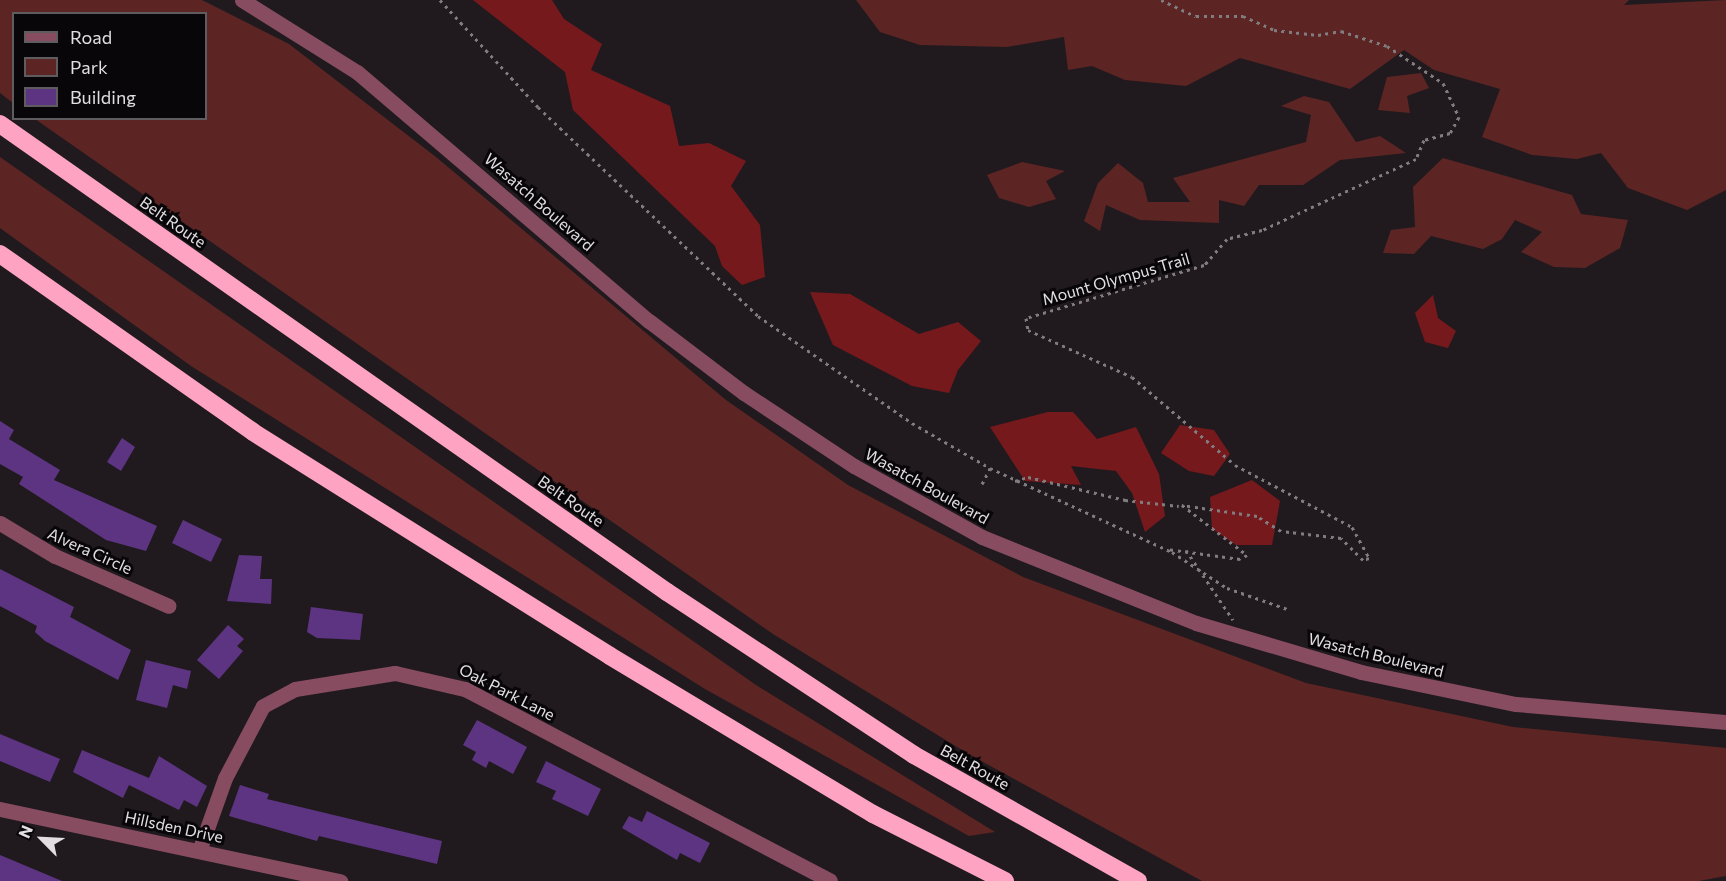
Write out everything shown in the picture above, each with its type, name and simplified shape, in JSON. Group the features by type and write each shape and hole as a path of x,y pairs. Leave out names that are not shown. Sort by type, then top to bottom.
{"highway":[{"name":"Belt Route","path":"0,124 667,592 914,755 1138,881"},
{"path":"0,254 253,432 610,656 873,814 1005,881"}],"street":[{"name":"Wasatch Boulevard","path":"242,0 357,72 650,321 813,441 1026,558 1236,636 1464,695 1616,716 1726,722"},
{"name":"Alvera Circle","path":"0,523 46,551 169,606"},
{"name":"Oak Park Lane","path":"199,851 225,778 262,706 295,689 395,673 465,689 830,881"},
{"name":"Hillsden Drive","path":"0,809 340,881"}],"path":[{"path":"440,0 538,107 758,316 937,438 990,468 1167,549 1245,596 1290,610"},
{"name":"Mount Olympus Trail","path":"1015,481 1028,477 1125,500 1181,505 1261,517 1281,531 1341,538 1369,560 1352,527 1235,465 1132,377 1028,330 1026,318 1204,265 1227,239 1262,230 1416,159 1424,140 1450,132 1459,117 1443,83 1387,46 1341,31 1318,35 1274,30 1243,16 1196,16 1161,0"},
{"path":"982,484 990,468"},
{"path":"1167,549 1186,549 1240,559 1247,555 1181,505"},
{"path":"1186,549 1229,607 1236,636"}],"green space":[{"path":"0,0 202,0 289,44 436,157 726,400 848,485 1023,577 1306,683 1513,727 1726,748 1726,876 1699,881 1202,881 970,755 773,634 36,120 207,120 207,12 12,12 12,102 0,93"},
{"path":"856,0 1629,0 1624,5 1726,0 1726,190 1687,210 1628,188 1601,153 1577,159 1532,155 1482,137 1500,89 1434,70 1404,50 1350,89 1240,58 1186,86 1125,80 1092,66 1068,70 1064,37 1007,47 920,45 880,32"},
{"path":"1421,73 1429,88 1407,96 1410,113 1378,110 1387,77"},
{"path":"1304,96 1329,102 1356,142 1380,136 1406,153 1340,160 1303,185 1259,185 1244,206 1219,200 1219,223 1140,220 1106,205 1100,231 1084,221 1098,183 1118,163 1143,183 1148,202 1190,202 1173,178 1306,142 1311,115 1281,106"},
{"path":"0,157 756,685 995,832 969,836 705,689 191,366 0,228"},
{"path":"1443,158 1572,195 1581,214 1628,220 1620,248 1585,268 1554,267 1521,252 1542,232 1515,220 1502,239 1483,249 1431,236 1414,254 1383,253 1391,230 1415,227 1413,187"},
{"path":"1022,162 1065,171 1046,181 1056,199 1029,207 999,198 987,175"}],"shaded area":[{"path":"473,0 552,0 564,19 602,44 591,70 670,106 679,146 709,143 746,161 731,186 760,225 765,277 742,285 722,266 715,246 573,110 565,72"},
{"path":"810,292 850,294 919,334 958,322 981,341 958,370 949,393 912,386 833,345"},
{"path":"1433,295 1438,318 1456,331 1448,348 1425,342 1415,313"},
{"path":"1048,412 1073,412 1097,439 1136,427 1159,474 1165,516 1145,532 1132,493 1116,471 1071,466 1081,485 1025,481 990,427"},
{"path":"1180,425 1214,430 1230,454 1214,476 1189,471 1161,453"},
{"path":"1252,480 1280,501 1272,545 1236,545 1212,529 1210,497"}],"building":[{"path":"0,421 14,430 9,439 60,470 54,480 157,526 146,551 106,540 19,484 23,477 0,464"},
{"path":"122,438 135,447 121,471 107,462"},
{"path":"183,520 222,539 211,562 172,543"},
{"path":"239,555 262,556 260,579 272,579 271,604 227,601"},
{"path":"0,569 74,607 70,617 131,650 118,680 45,641 35,632 37,626 0,606"},
{"path":"311,607 363,614 360,640 317,638 307,632"},
{"path":"228,625 244,639 237,646 243,651 219,679 197,660"},
{"path":"146,660 191,671 187,689 173,685 167,708 136,700"},
{"path":"477,720 527,747 513,774 489,761 486,768 472,760 476,752 463,745"},
{"path":"0,734 60,759 50,782 0,761"},
{"path":"82,750 149,778 159,756 207,786 197,807 184,800 179,810 129,785 123,798 73,772"},
{"path":"546,761 601,789 588,816 552,799 556,791 536,782"},
{"path":"240,785 269,794 267,799 442,841 437,864 319,836 317,841 229,816"},
{"path":"647,811 710,843 700,863 680,853 677,860 622,828 629,816 642,822"},
{"path":"0,855 62,881 0,881"}]}
